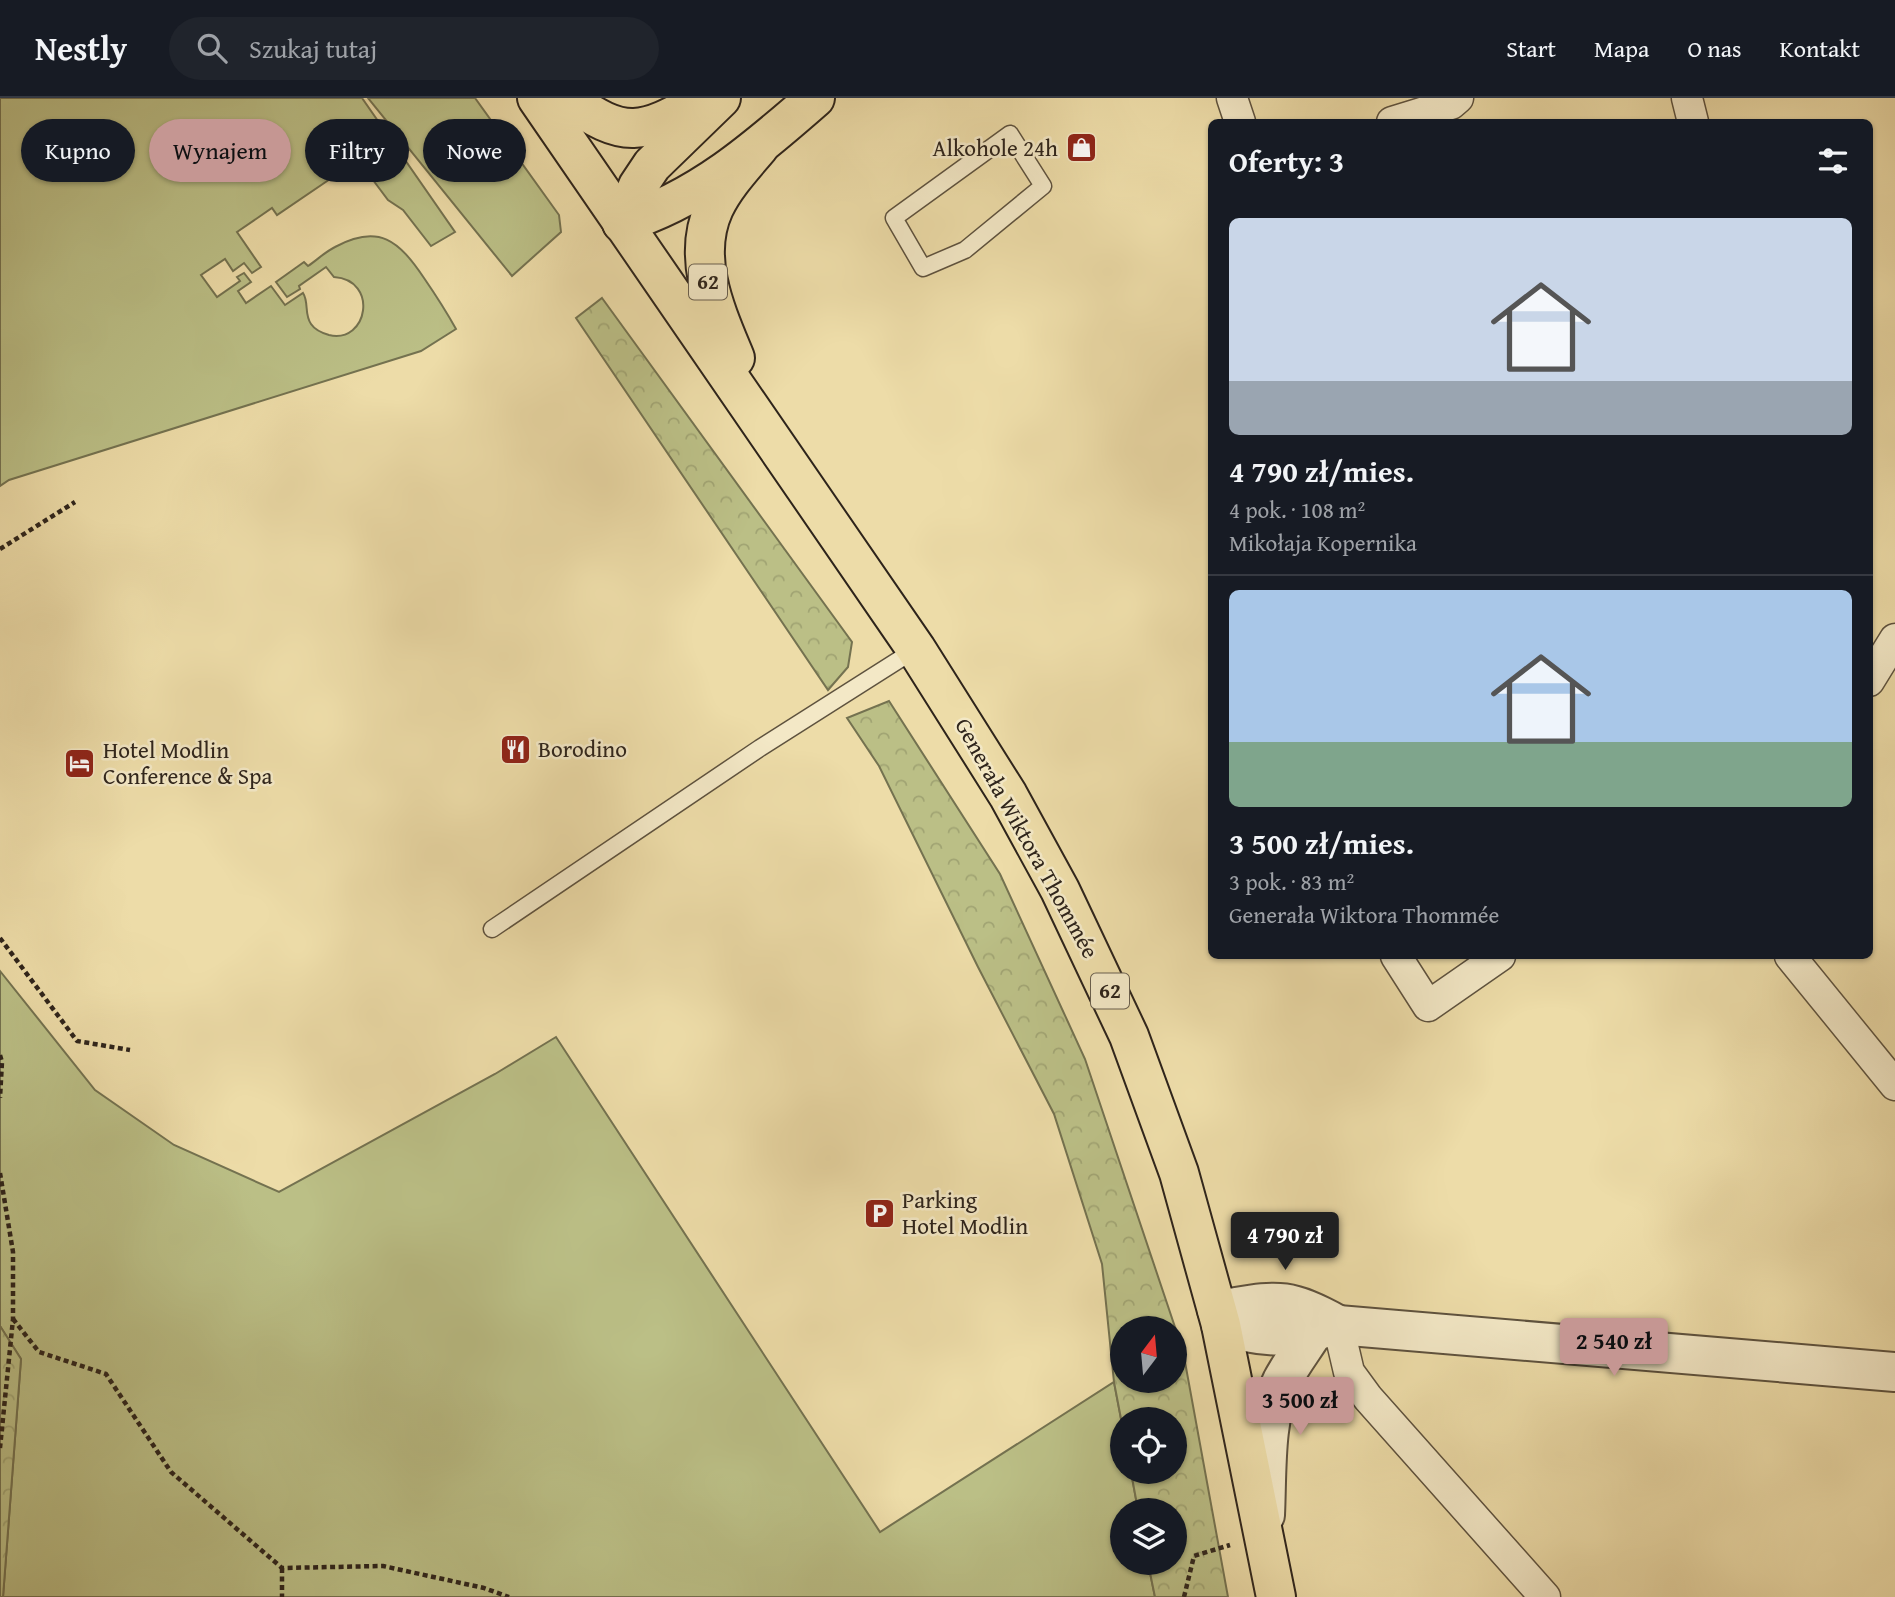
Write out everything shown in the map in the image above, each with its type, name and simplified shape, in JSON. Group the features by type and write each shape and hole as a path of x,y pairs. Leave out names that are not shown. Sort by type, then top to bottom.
{"main road":[{"name":"Generała Wiktora Thommée","path":"537,98 916,649 1008,794 1107,985 1139,1060 1202,1249 1219,1318 1276,1597"},
{"path":"567,98 600,121 621,128 641,128 662,123 706,98"},
{"path":"622,223 638,186 652,165 721,98"},
{"name":"62","path":"760,422 712,302 706,255 713,210 725,190 759,147 815,98"},
{"path":"622,223 671,206 759,147"}],"street":[{"path":"1232,98 1239,119"},
{"path":"1402,119 1451,104 1458,98"},
{"path":"1687,98 1692,119"},
{"path":"1873,675 1895,639"},
{"path":"1398,959 1428,1006 1496,959"},
{"path":"1792,959 1895,1085"},
{"path":"1219,1318 1275,1301 1313,1311 1326,1328 1349,1372 1368,1398 1545,1597"},
{"path":"1326,1328 1895,1372"},
{"path":"1263,1534 1271,1417 1275,1400 1282,1382 1326,1328"}],"lane":[{"path":"1010,134 1043,186 965,250 923,268 894,218 1010,134"},
{"path":"492,929 760,748 916,649"}],"path":[{"path":"0,549 75,502"},
{"path":"0,938 78,1041 130,1050"},
{"path":"0,1055 0,1098"},
{"path":"0,1173 13,1252 13,1320 0,1448"},
{"path":"13,1320 39,1352 106,1374 172,1472 282,1568 383,1566 484,1588 509,1597"},
{"path":"1184,1597 1194,1556 1263,1534"},
{"path":"282,1568 282,1597"}],"green space":[{"path":"0,98 362,98 377,119 305,119 305,182 326,182 277,215 272,208 237,232 261,267 252,273 244,263 233,271 225,259 201,275 217,297 240,281 237,277 244,273 251,282 238,291 246,303 271,286 285,305 303,293 313,326 329,335 342,335 353,330 360,321 363,311 358,289 348,281 334,277 326,267 287,297 276,282 304,262 308,266 331,249 350,240 376,237 387,240 406,254 456,329 421,351 9,480 0,486"},
{"path":"368,98 475,98 490,119 423,119 423,166 409,149 409,119 385,119"},
{"path":"409,166 455,232 431,246 403,210 388,200 374,182 409,182"},
{"path":"526,169 559,215 561,232 512,276 436,182 526,182"},
{"path":"602,298 852,642 848,667 828,690 576,318"},
{"path":"889,701 1000,874 1085,1059 1171,1316 1110,1316 1110,1343 1102,1264 1054,1114 879,766 847,718"},
{"path":"0,971 95,1090 174,1145 279,1192 495,1074 556,1037 880,1532 1110,1385 1110,1393 1116,1393 1119,1407 1110,1407 1110,1484 1133,1484 1136,1498 1110,1498 1110,1575 1150,1575 1155,1597 3,1597 21,1359 0,1326"},
{"path":"0,1326 21,1359 3,1597 0,1597"},
{"path":"1187,1373 1228,1597 1155,1597 1150,1575 1187,1575 1187,1498 1136,1498 1133,1484 1187,1484 1187,1407 1119,1407 1116,1393 1187,1393"}],"place":[{"name":"Alkohole 24h","path":"1081,148"},
{"name":"Borodino","path":"515,749"},
{"name":"Hotel Modlin Conference & Spa","path":"80,763"},
{"name":"Parking Hotel Modlin","path":"879,1213"}]}
